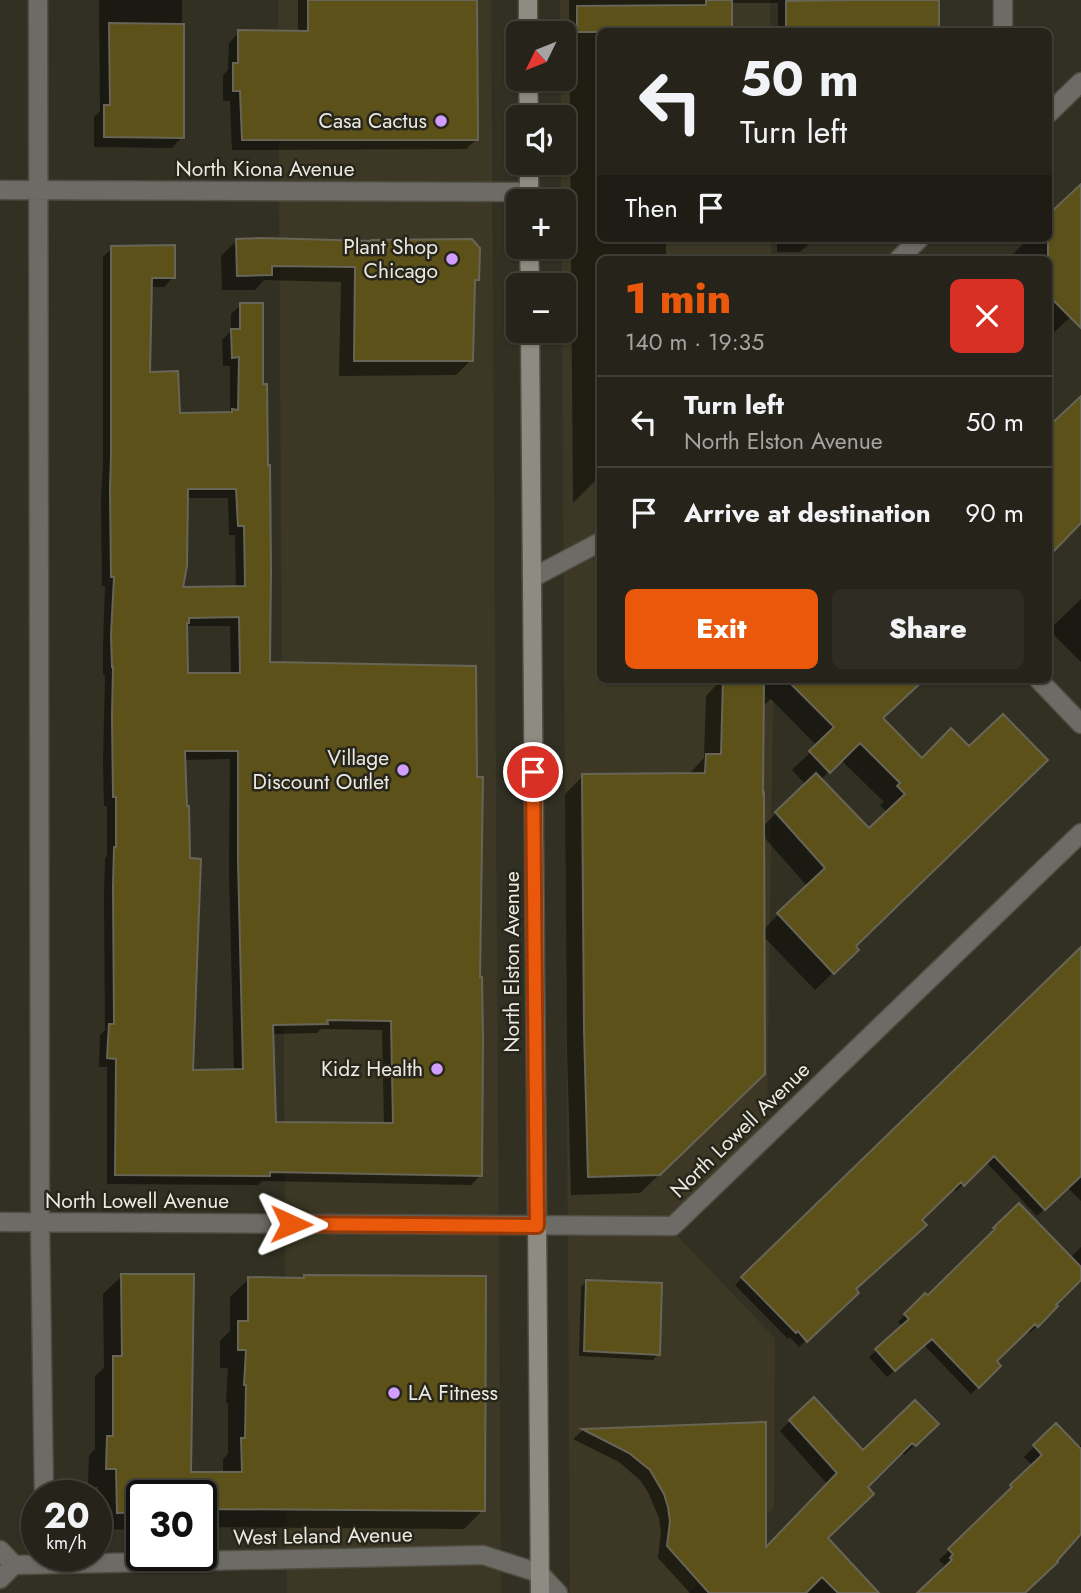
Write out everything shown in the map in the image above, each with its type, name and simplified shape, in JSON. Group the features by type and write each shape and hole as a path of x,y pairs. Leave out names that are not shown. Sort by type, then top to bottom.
{"main road":[{"path":"528,0 528,21"},
{"name":"North Elston Avenue","path":"530,343 540,1593"}],"street":[{"path":"38,0 40,1223 44,1480"},
{"path":"1003,0 1003,28"},
{"path":"1052,110 1081,82"},
{"name":"North Kiona Avenue","path":"0,190 506,197"},
{"path":"902,256 916,242"},
{"path":"532,578 597,544"},
{"path":"1042,683 1081,724"},
{"name":"North Lowell Avenue","path":"0,1222 673,1226 1081,833"},
{"path":"0,1550 14,1565 0,1579"},
{"name":"West Leland Avenue","path":"112,1559 484,1555 539,1573 558,1593"},
{"name":"West Leland Avenue","path":"14,1565 21,1564"}],"shaded area":[{"path":"278,0 491,0 501,1593 287,1593"},
{"path":"560,0 770,0 770,28 597,28 597,242 771,242 771,256 597,256 597,683 755,683 773,702 767,1129 666,1224 775,1338 774,1508 688,1593 570,1593 562,343 576,343 576,273 562,273 562,259 576,259 576,189 561,189 561,175 576,175 576,105 561,105 561,91 576,91 576,21 560,21"}],"building":[{"path":"308,0 477,0 478,140 242,140 240,91 233,91 233,63 238,63 238,30 308,31"},
{"path":"706,0 732,0 732,28 597,28 597,32 577,32 577,6 706,5"},
{"path":"939,0 939,28 786,28 786,1"},
{"path":"109,23 184,24 184,138 104,137 104,105 110,105"},
{"path":"1081,184 1081,328 1052,299 1052,256 1048,256 1048,242 1052,242 1052,211"},
{"path":"236,239 371,241 472,239 480,248 479,280 475,280 473,361 354,361 355,267 272,266 272,275 237,276"},
{"path":"175,245 175,278 152,278 150,372 178,371 180,413 238,410 239,357 232,358 231,329 240,329 240,303 263,303 263,384 267,384 270,465 270,662 476,666 477,777 483,777 480,977 483,1039 482,1176 270,1172 270,1176 115,1175 116,1059 107,1058 109,1024 114,1024 113,886 116,847 111,635 114,577 111,577 110,489 111,246","holes":["188,489 236,489 238,526 244,526 245,586 183,587 187,566","239,617 240,673 188,673 189,618","185,751 238,751 243,1069 193,1070 201,859 190,858","327,1020 391,1021 393,1123 276,1122 273,1025 328,1024"]},
{"path":"1081,396 1081,523 1052,553 1052,423"},
{"path":"723,683 764,683 765,1074 660,1175 588,1177 582,774 705,773 706,754 721,754"},
{"path":"790,683 921,683 883,718 922,758 951,728 969,746 1003,714 1048,760 856,946 859,950 834,974 777,913 825,868 775,812 816,773 869,828 905,794 897,786 900,783 860,743 830,773 809,751 834,727"},
{"path":"1081,947 1081,1176 1045,1210 994,1156 964,1186 961,1182 922,1220 927,1225 856,1289 859,1293 807,1342 741,1277"},
{"path":"1019,1203 1081,1267 1081,1280 1038,1327 1035,1324 997,1361 1001,1366 979,1388 932,1339 895,1371 875,1349 909,1319 904,1314 925,1293 928,1295"},
{"path":"121,1274 194,1274 191,1472 242,1472 241,1438 245,1438 246,1350 238,1350 238,1321 248,1321 248,1277 486,1276 485,1511 217,1509 217,1480 126,1480 126,1513 117,1513 116,1469 106,1469 107,1436 113,1436 113,1356 122,1356"},
{"path":"586,1280 662,1283 660,1355 584,1351"},
{"path":"814,1397 863,1450 915,1400 939,1424 916,1446 912,1443 868,1487 874,1494 828,1538 879,1593 838,1593 822,1577 806,1593 709,1593 667,1546 670,1521 668,1507 650,1470 629,1453 582,1429 766,1422 766,1547 837,1473 789,1420"},
{"path":"1056,1423 1081,1449 1081,1534 1058,1562 1025,1593 917,1593 952,1560 950,1558 953,1554 948,1549 1042,1455 1033,1445"}],"place":[{"name":"Casa Cactus","path":"441,121"},
{"name":"Plant Shop Chicago","path":"452,259"},
{"name":"Village Discount Outlet","path":"403,770"},
{"name":"Kidz Health","path":"437,1069"},
{"name":"LA Fitness","path":"394,1393"}],"route":[{"path":"291,1224 537,1226 533,772"}]}
